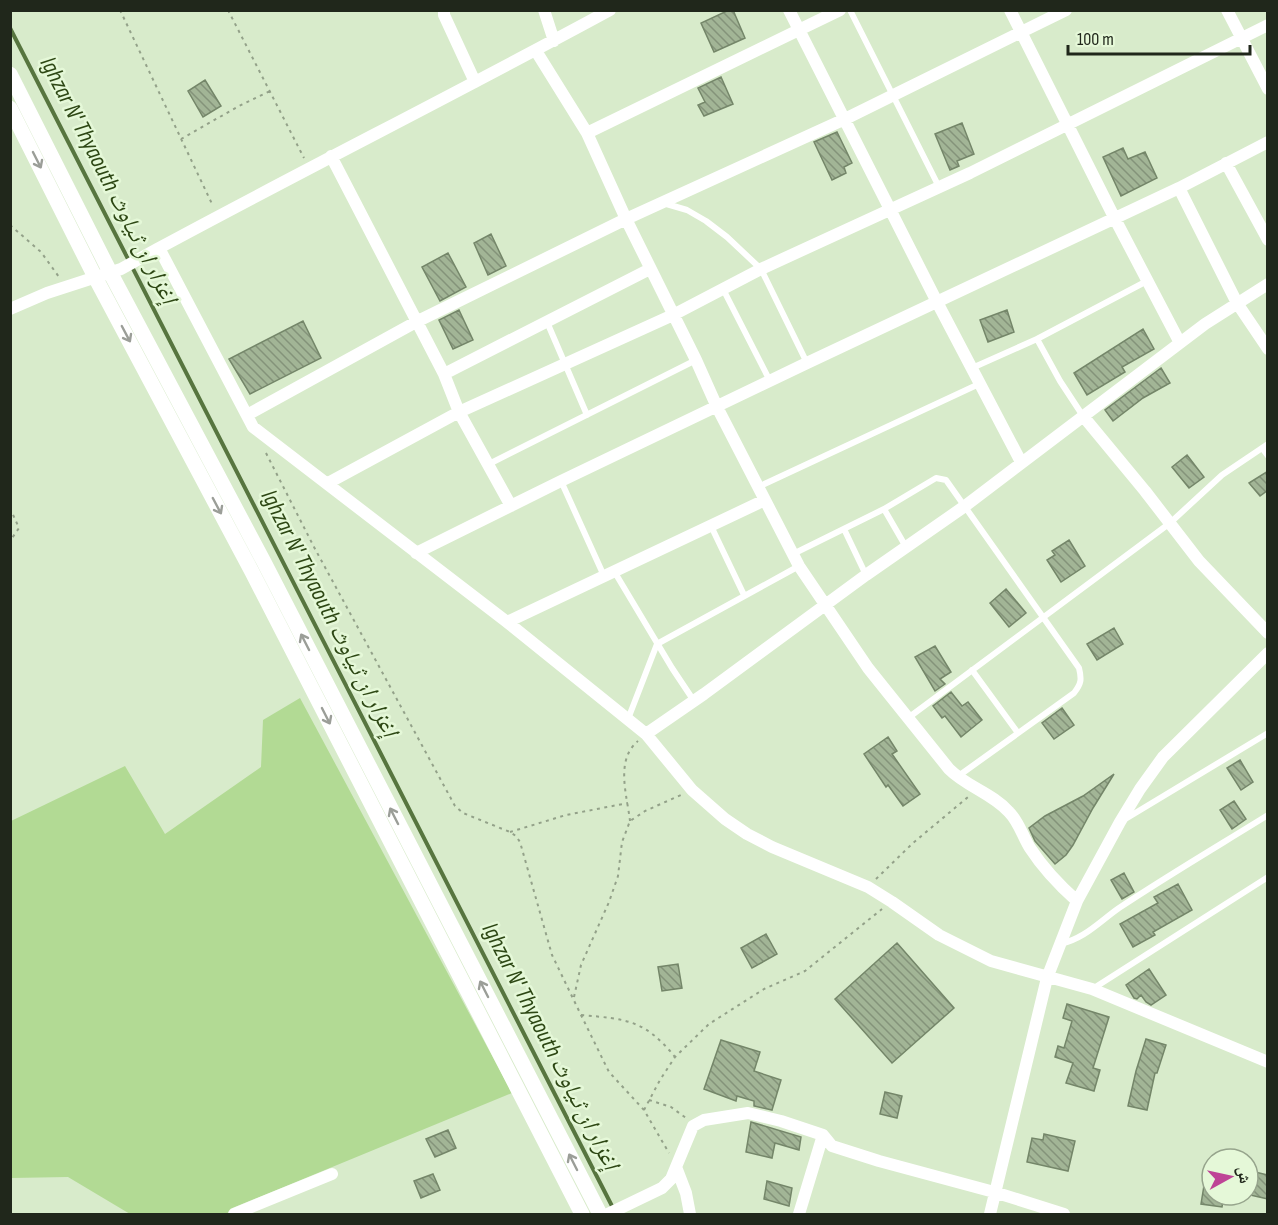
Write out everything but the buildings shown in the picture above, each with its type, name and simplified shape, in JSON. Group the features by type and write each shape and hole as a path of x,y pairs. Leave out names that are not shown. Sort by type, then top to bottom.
{"street":[{"path":"444,10 444,15 475,82"},
{"path":"543,10 554,41"},
{"path":"10,309 136,261 314,165 537,51 610,10"},
{"path":"789,10 1021,462"},
{"path":"587,133 840,10"},
{"path":"1010,10 1180,343"},
{"path":"247,415 416,322 626,219 845,119 1066,10"},
{"path":"1227,10 1268,89"},
{"path":"328,483 459,412 673,315 761,269 940,188 1268,25"},
{"path":"537,51 587,133 717,407 799,566 824,606 868,668 957,777 994,798 1011,813 1030,847 1054,881 1077,901"},
{"path":"10,74 109,273 252,572 582,1215"},
{"path":"10,108 109,273 264,562 600,1215"},
{"path":"416,553 807,363 1179,188 1268,142"},
{"path":"332,156 444,374 459,412 512,506"},
{"path":"1226,164 1268,240"},
{"path":"1179,188 1237,303 1268,349"},
{"path":"159,248 253,427 507,622 646,734 692,790 725,819 772,847 868,887 939,935 991,961 1092,989 1265,1058"},
{"path":"444,374 650,269"},
{"path":"646,734 965,506 1180,343 1268,284"},
{"path":"1083,416 1199,561 1268,633"},
{"path":"507,622 765,500"},
{"path":"990,1215 1047,978 1077,901 1120,822 1163,757 1268,653"},
{"path":"609,1214 662,1188 671,1179 693,1126 704,1120 748,1113 823,1135 832,1146 994,1192 1064,1215"},
{"path":"800,1215 823,1135"},
{"path":"676,1167 686,1193 690,1215"},
{"path":"234,1215 332,1174"}],"lane":[{"path":"850,10 940,188"},
{"path":"663,202 687,210 706,220 728,237 761,269 807,363"},
{"path":"972,368 1037,339 1147,281"},
{"path":"722,289 770,381"},
{"path":"547,322 587,415"},
{"path":"1037,339 1083,416"},
{"path":"489,464 696,360"},
{"path":"758,487 979,384"},
{"path":"908,718 1170,523 1222,475 1265,446 1268,456"},
{"path":"793,554 884,509 936,478 946,480 953,488 1079,668 1081,684 1074,693 957,777"},
{"path":"561,481 609,574 694,701"},
{"path":"884,509 906,548"},
{"path":"711,526 744,595"},
{"path":"844,530 866,575"},
{"path":"628,720 657,644 799,566"},
{"path":"972,670 1018,733"},
{"path":"1120,822 1268,733"},
{"path":"1060,944 1072,942 1117,910 1268,815"},
{"path":"1092,989 1268,877"}],"path":[{"path":"120,10 218,216"},
{"path":"228,10 296,145 304,158 314,165"},
{"path":"181,139 239,105 270,91"},
{"path":"10,225 41,252 65,287"},
{"path":"263,447 314,547 455,806 463,813 510,832 520,842 552,955 573,999 609,1072 644,1110 676,1167"},
{"path":"10,508 19,528 10,541"},
{"path":"573,999 581,965 618,876 622,842 630,820 623,765 633,745 646,734"},
{"path":"868,887 913,843 977,789"},
{"path":"630,820 692,790"},
{"path":"510,832 566,815 628,803"},
{"path":"644,1110 675,1057 709,1024 764,989 805,971 892,902"},
{"path":"581,1015 622,1019 648,1029 675,1057"},
{"path":"649,1100 677,1110 693,1126"}],"green space":[{"path":"300,698 512,1093 230,1209 232,1214 130,1214 68,1177 11,1178 11,821 125,766 165,834 261,767 263,720"}],"waterway":[{"name":"Ighzar N' Thyaouth إغزار ان ثياوث","path":"10,28 613,1208"}]}
